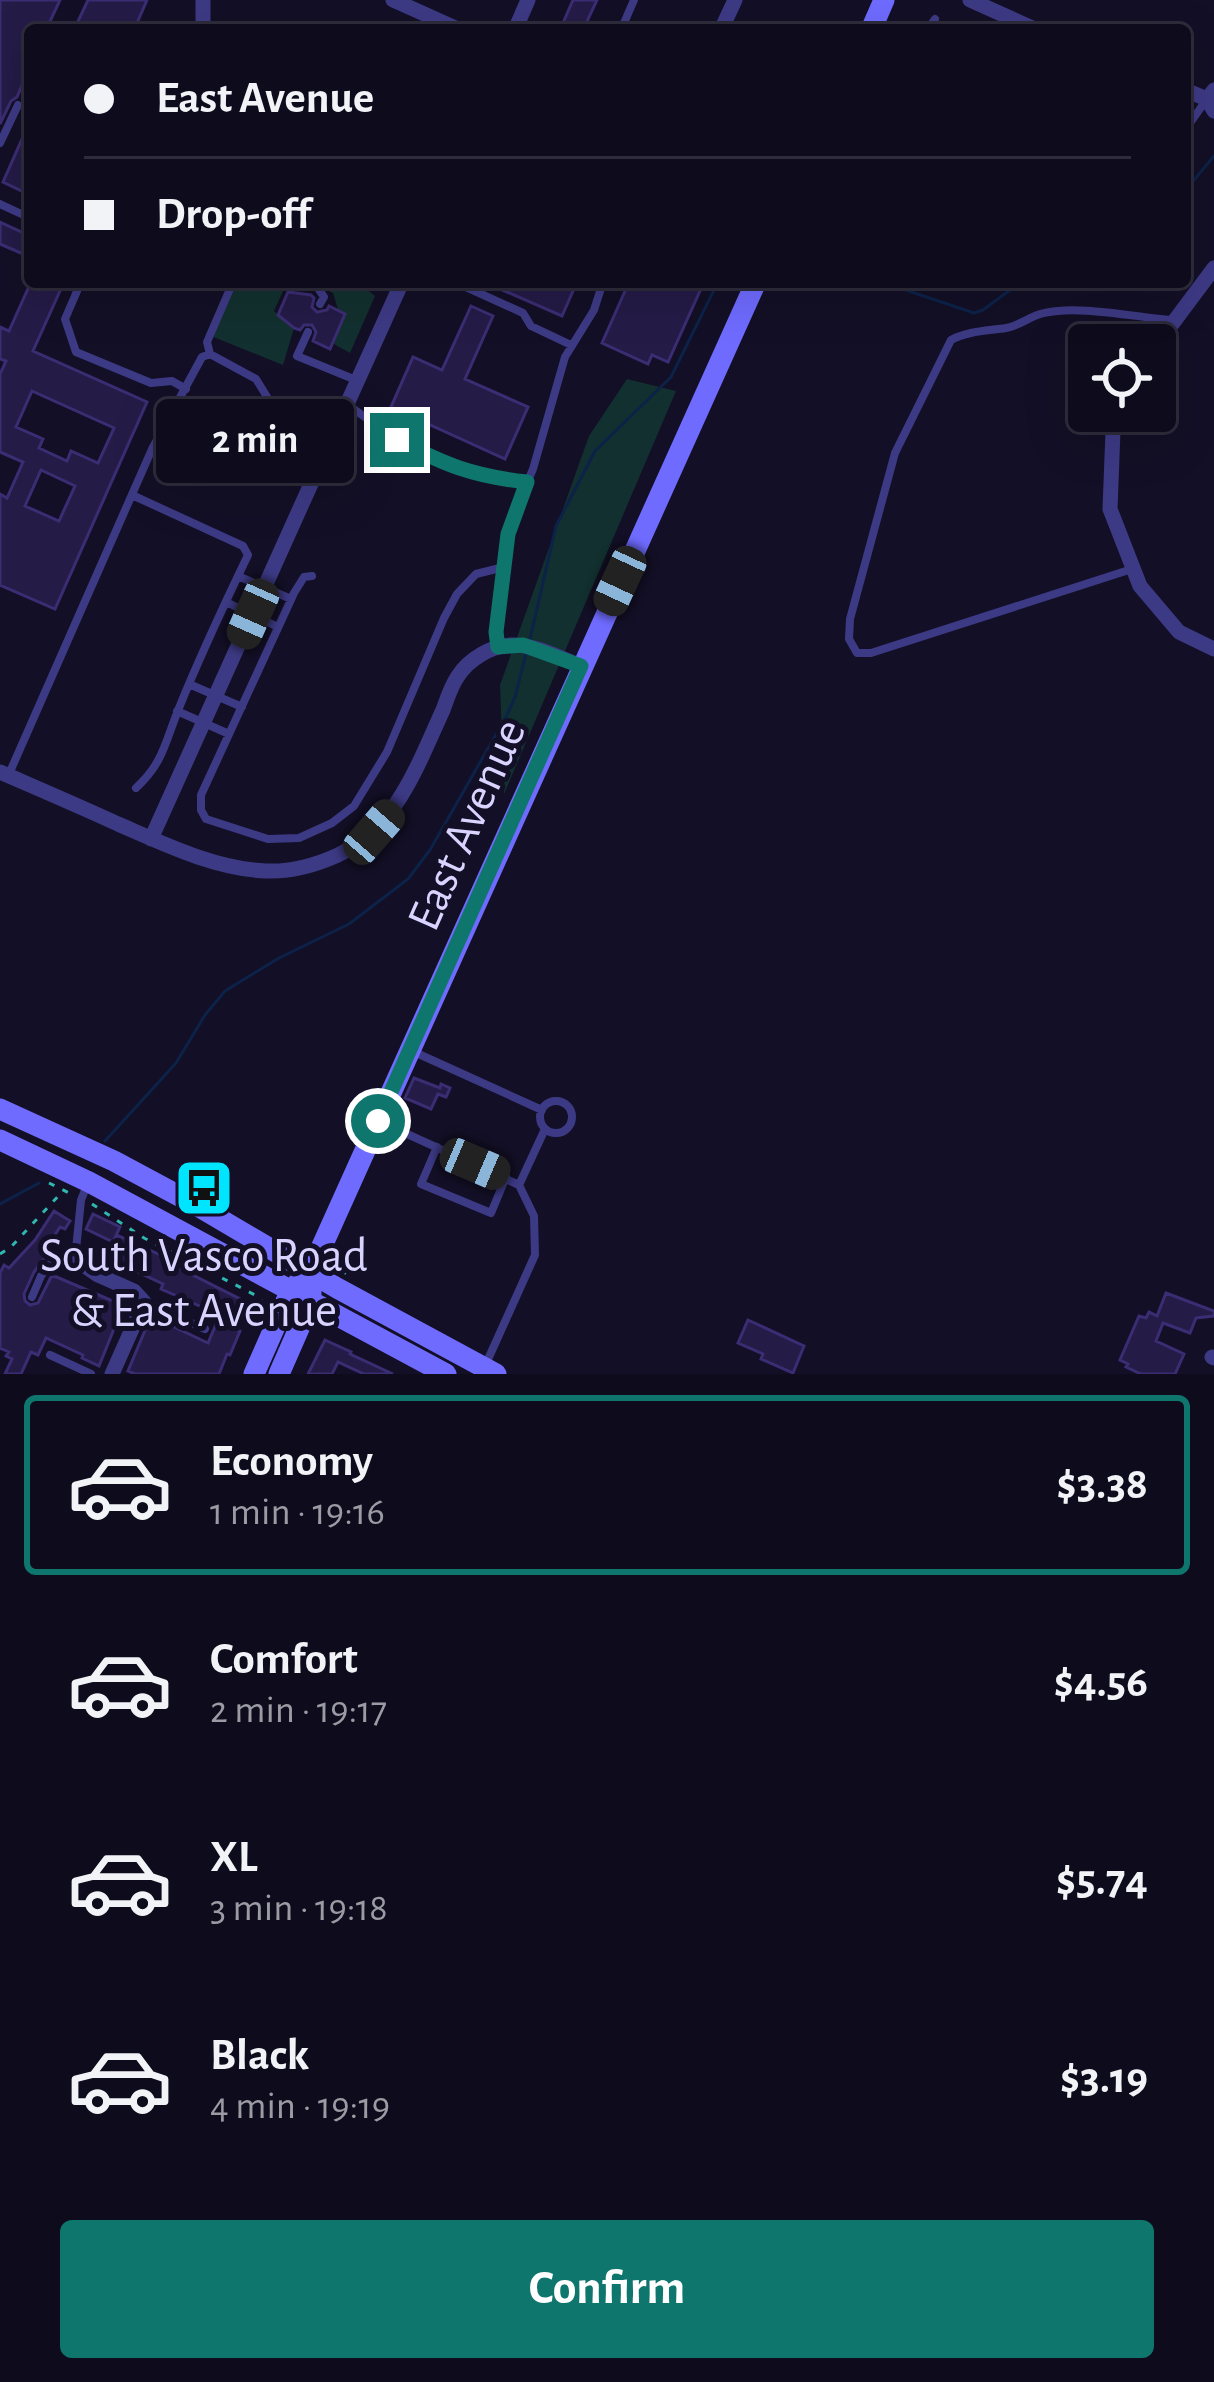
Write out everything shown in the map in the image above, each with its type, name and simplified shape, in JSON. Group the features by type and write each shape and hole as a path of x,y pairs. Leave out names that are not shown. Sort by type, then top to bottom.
{"main road":[{"name":"East Avenue","path":"279,1374 311,1270 753,288"},
{"path":"0,1109 114,1162 490,1371"},
{"path":"0,1140 85,1190 301,1296 446,1374"},
{"name":"East Avenue","path":"254,1374 301,1296"}],"street":[{"path":"393,0 447,24"},
{"path":"970,0 1024,24"},
{"path":"1171,324 1214,268"},
{"path":"152,839 399,288"},
{"path":"1113,432 1110,509 1140,586 1179,632 1214,649"},
{"path":"4,773 152,839 235,868 271,872 319,864 374,832 394,809 457,677 470,662 498,647 523,645 581,666"},
{"path":"75,1259 134,1291 144,1302 112,1374"}],"lane":[{"path":"931,24 934,19"},
{"path":"1191,123 1212,100"},
{"path":"0,143 18,105"},
{"path":"78,288 65,319 76,352 152,383 172,382 184,393"},
{"path":"209,354 207,342 230,288"},
{"path":"318,288 323,297 320,304"},
{"path":"469,288 572,345"},
{"path":"498,647 496,632 512,519 544,434 565,357 594,310 601,288"},
{"path":"1133,568 871,653 857,653 849,639 895,453 951,340 1055,312 1174,320"},
{"path":"308,332 297,356 358,381"},
{"path":"4,773 164,425 202,358 209,354"},
{"path":"209,354 256,379 278,413 332,438"},
{"path":"347,404 397,440 449,466 488,478 527,482"},
{"path":"132,495 243,546 248,555 156,767 136,788"},
{"path":"312,575 304,577 292,599 201,794 206,819 268,839 299,838 332,823 354,806 387,752 457,594 476,574 504,567"},
{"path":"238,576 292,599"},
{"path":"226,602 279,627"},
{"path":"189,684 242,707"},
{"path":"177,711 230,734"},
{"path":"410,1050 542,1110"},
{"path":"549,1102 569,1106 573,1116 565,1130 545,1129 542,1110 549,1102"},
{"path":"378,1121 506,1177 519,1185 534,1216 535,1255 490,1371"},
{"path":"519,1185 545,1129"},
{"path":"437,1147 421,1184 491,1213 506,1177"},
{"path":"32,1298 54,1259 75,1259 85,1190"},
{"path":"144,1302 206,1329"},
{"path":"50,1355 92,1374"}],"path":[{"path":"0,1254 62,1190 85,1190 144,1238 259,1297 265,1307"}],"green space":[{"path":"232,288 285,288 274,311 294,328 283,365 206,334"},
{"path":"322,288 365,288 375,296 350,353 334,344 340,316 333,293"},
{"path":"627,379 676,391 504,794 500,685 589,436"}],"building":[{"path":"0,0 60,0 49,24 24,24 24,81 0,124"},
{"path":"88,0 147,0 137,24 77,24"},
{"path":"573,0 597,0 586,24 563,24"},
{"path":"22,139 24,192 3,182"},
{"path":"0,222 24,233 24,254 0,244"},
{"path":"28,288 61,288 33,351 147,402 55,609 0,585 0,494 7,498 23,462 0,452 0,374 6,361 0,359 0,327 9,331","holes":["32,391 114,428 98,463 71,451 67,461 39,448 43,439 16,427","41,470 75,486 59,521 25,506"]},
{"path":"498,288 574,288 562,316"},
{"path":"626,288 701,288 668,362 652,355 648,364 602,343"},
{"path":"288,292 311,295 317,312 329,306 345,314 330,349 313,341 312,325 300,330 278,315"},
{"path":"471,306 493,316 465,379 528,407 505,459 391,407 413,357 442,370"},
{"path":"414,1078 450,1088 446,1097 438,1094 431,1109 405,1098"},
{"path":"54,1211 70,1221 65,1229 60,1227 46,1249 49,1252 34,1272 25,1301 38,1303 52,1275 120,1304 114,1317 118,1319 99,1366 46,1338 38,1355 31,1352 21,1374 5,1374 12,1359 0,1348 0,1273 35,1240"},
{"path":"93,1214 120,1227 113,1242 86,1229"},
{"path":"119,1236 248,1303 219,1374 128,1371 151,1316 208,1343 220,1315 161,1289 163,1284 125,1266 123,1271 107,1264"},
{"path":"1166,1293 1214,1311 1214,1316 1196,1318 1190,1333 1163,1323 1156,1341 1184,1354 1175,1374 1141,1374 1120,1360 1139,1316 1146,1318 1149,1312 1157,1316"},
{"path":"748,1320 804,1346 793,1373 738,1343"},
{"path":"325,1340 393,1374 364,1374 338,1362 332,1374 308,1374"}],"waterway":[{"path":"1191,184 1214,156"},
{"path":"530,639 556,526 595,451 671,377 715,288"},
{"path":"900,288 974,313 1013,288"},
{"path":"105,1141 176,1063 225,991 349,924 408,879 430,850 506,717 526,654"},
{"path":"0,1204 39,1183"}],"place":[{"name":"South Vasco Road & East Avenue","path":"204,1188"}],"route":[{"path":"378,1121 581,666 523,645 498,647 508,534 527,482 488,478 449,466 397,440"}]}
